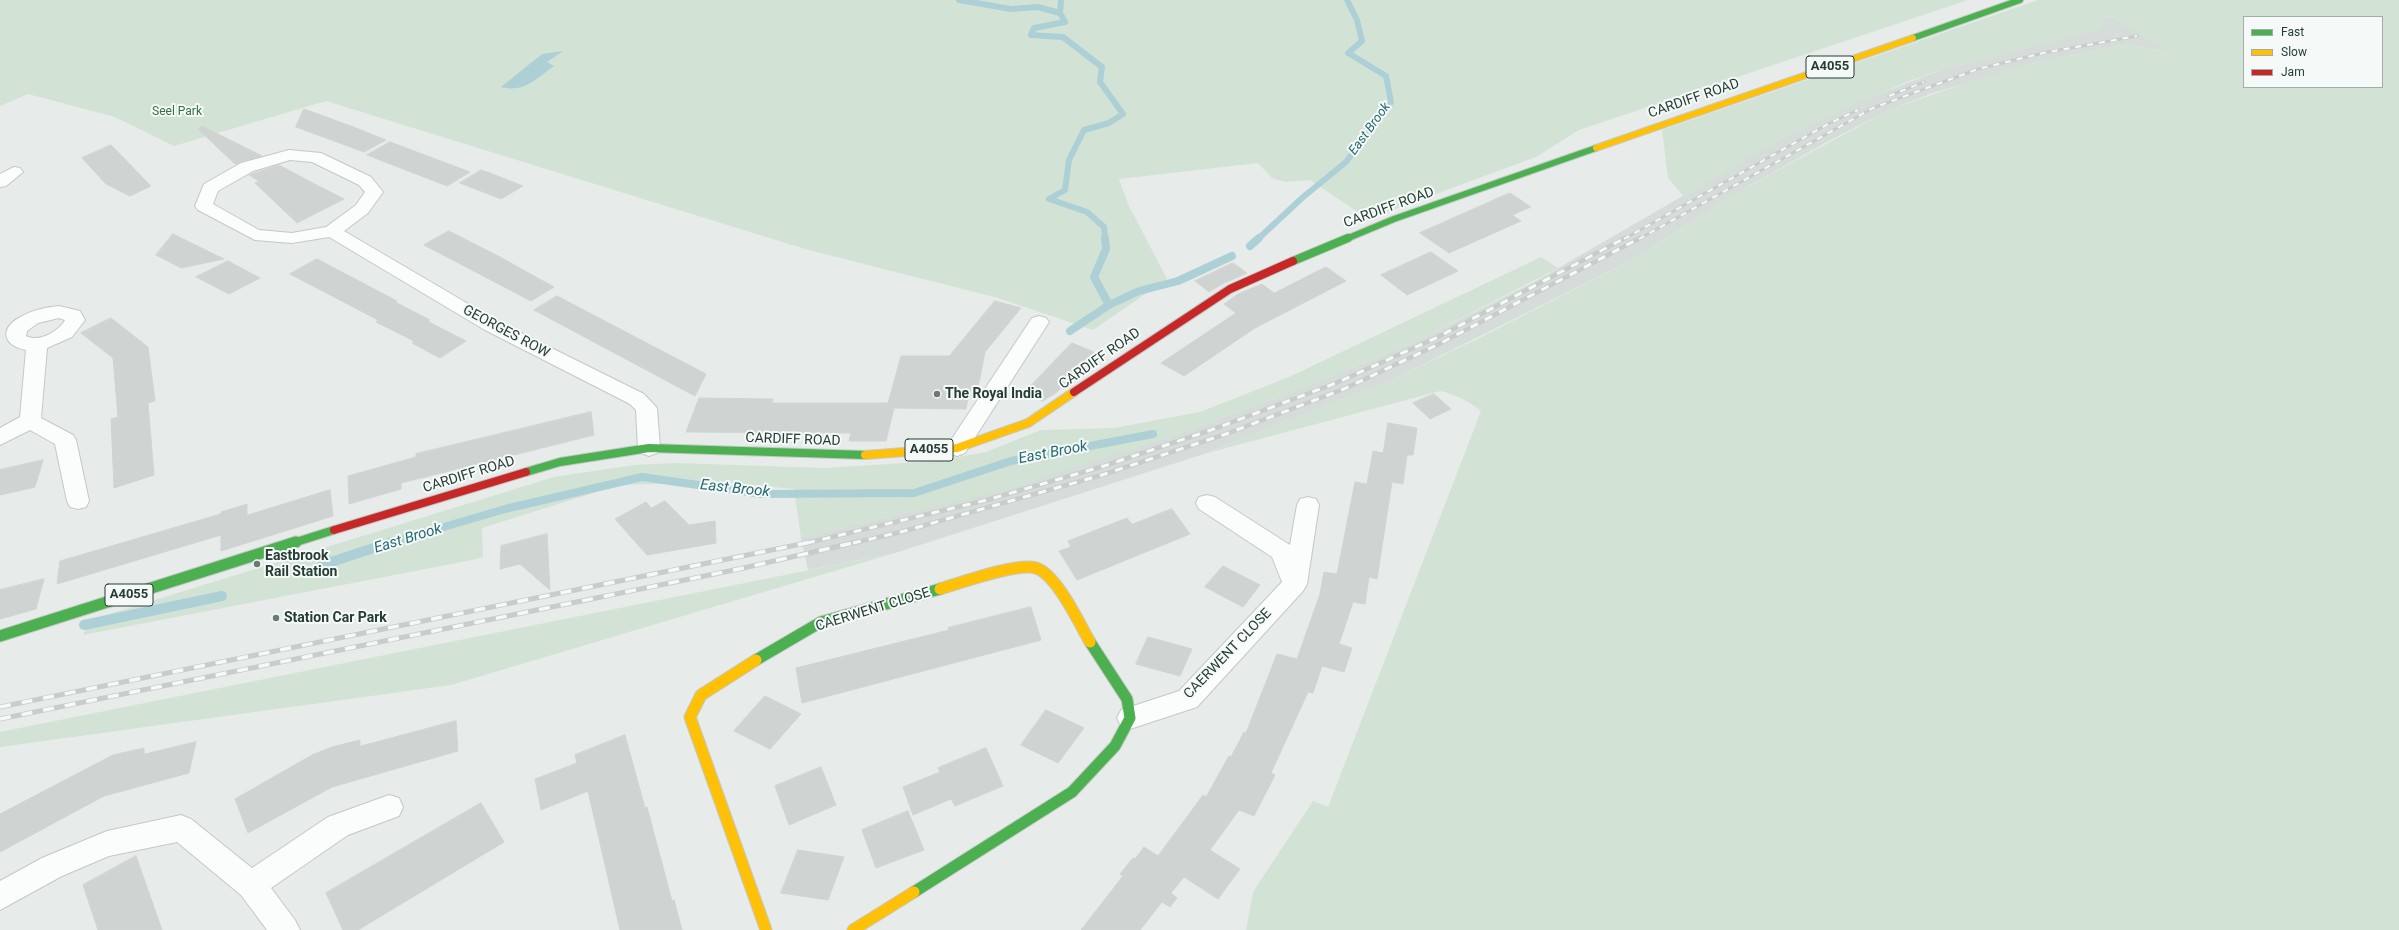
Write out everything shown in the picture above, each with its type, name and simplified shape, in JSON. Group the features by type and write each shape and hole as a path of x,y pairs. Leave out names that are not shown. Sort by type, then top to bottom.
{"main road":[{"name":"CARDIFF ROAD","path":"0,636 257,553 560,462 650,448 847,456 957,448 1028,423 1230,289 1313,252 1394,219 2020,0"},
{"name":"CAERWENT CLOSE","path":"766,930 690,717 700,695 736,671 821,622 1013,569 1035,568 1050,578 1126,699 1130,718"},
{"path":"853,930 1072,792 1115,746 1130,718"}],"street":[{"path":"289,155 315,157 365,181 374,192 362,209 332,231 292,238 254,235 204,206 210,188 247,167 289,155"},
{"name":"GEORGES ROW","path":"332,231 492,326 637,399 646,408 650,448"},
{"path":"957,448 1039,322"},
{"path":"30,421 37,344"},
{"path":"0,438 30,421"},
{"path":"30,421 65,440 78,501"},
{"path":"1207,503 1282,552 1295,584"},
{"path":"1295,584 1308,505"},
{"name":"CAERWENT CLOSE","path":"1130,718 1188,699 1295,584"},
{"path":"251,885 338,826 389,807"},
{"path":"0,896 52,868 107,844 181,828 251,885 285,930"}],"shaded area":[{"path":"2112,17 2172,53 2127,44 2030,64 1933,93 1889,110 1827,142 1745,188 1630,261 1394,379 1204,454 895,553 808,570 801,538 1010,488 1187,431 1295,391 1415,342 1536,281 1788,135 1866,99 1944,69 2100,29 2103,18"}],"green space":[{"name":"Seel Park","path":"0,0 1968,0 1579,130 1536,157 1368,219 1310,180 1286,182 1272,178 1258,163 1119,179 1128,204 1167,279 1093,330 998,298 805,249 326,101 174,146 115,117 28,94 0,106"},
{"path":"2038,0 2399,0 2399,930 1246,930 1253,892 1313,801 1328,807 1481,411 1472,404 1452,394 1440,391 1204,454 1394,379 1481,337 1630,261 1745,188 1889,110 1983,77 2030,64 2127,44 2171,53 2112,17 2103,18 2101,29 1944,69 1904,83 1788,135 1684,197 1668,178 1662,130"},
{"path":"1541,257 1558,268 1415,342 1295,391 1187,431 1010,489 801,538 794,489 724,482 619,485 482,528 483,557 83,635 90,620 554,477 634,465 676,463 825,468 936,461 986,452 1041,430 1114,428 1200,412 1289,377"},
{"path":"895,553 451,685 0,747 0,732"}],"water":[{"path":"563,51 547,62 554,66 529,84 516,88 501,87 542,54"}],"building":[{"path":"304,109 386,140 364,152 296,127"},
{"path":"202,126 262,156 235,164 199,130"},
{"path":"390,142 470,172 447,186 367,155"},
{"path":"111,145 151,186 130,196 106,184 82,158"},
{"path":"279,165 344,199 297,223 255,183 259,181 249,175"},
{"path":"481,170 523,186 501,199 460,183"},
{"path":"1510,193 1531,207 1512,215 1521,221 1449,253 1420,233"},
{"path":"449,231 554,287 531,301 424,245"},
{"path":"173,234 224,259 181,268 156,255"},
{"path":"1431,252 1458,271 1407,295 1381,275"},
{"path":"317,259 397,301 395,302 430,320 427,321 466,341 440,358 412,343 414,341 376,322 378,320 290,274"},
{"path":"228,261 260,278 229,294 196,277"},
{"path":"1233,263 1247,273 1222,284 1209,292 1195,281"},
{"path":"1326,267 1346,281 1255,328 1184,376 1161,363 1236,313 1224,304 1238,294 1262,284 1274,293"},
{"path":"557,296 706,374 695,396 534,310"},
{"path":"995,301 1021,308 985,352 976,398 968,398 966,409 894,408 886,441 849,441 851,433 686,432 699,398 773,399 772,403 888,403 901,356 949,356"},
{"path":"111,318 148,347 155,401 148,403 154,475 114,488 111,419 118,417 113,358 81,333"},
{"path":"1072,343 1094,352 1057,392 1043,401 1023,394"},
{"path":"1434,394 1451,409 1430,419 1413,403"},
{"path":"591,412 594,435 401,483 401,489 349,504 348,476 416,457 416,454"},
{"path":"1388,423 1417,428 1413,455 1407,455 1403,484 1392,482 1377,579 1369,577 1365,604 1353,602 1339,644 1352,648 1344,672 1322,666 1313,693 1308,692 1271,773 1275,775 1254,816 1239,810 1210,850 1240,869 1218,899 1184,877 1171,893 1177,898 1170,907 1162,902 1140,930 1081,930 1123,876 1120,874 1133,858 1135,859 1144,847 1158,856 1203,795 1206,797 1229,756 1231,757 1244,732 1246,733 1277,654 1297,659 1320,594 1324,572 1337,574 1355,482 1367,484 1373,451 1383,453"},
{"path":"43,460 35,487 0,495 0,470"},
{"path":"330,490 333,516 221,551 221,535 57,584 60,561 221,514 221,512 247,504 247,515"},
{"path":"665,501 689,525 715,521 716,543 647,555 615,519 646,502 651,508"},
{"path":"1172,509 1190,534 1077,580 1059,551 1071,547 1068,541 1127,518 1132,524"},
{"path":"547,534 550,590 520,564 500,569 501,546"},
{"path":"1223,566 1260,585 1243,607 1205,587"},
{"path":"44,579 36,609 0,619 0,590"},
{"path":"1031,607 1041,640 802,703 796,668 949,630 948,628"},
{"path":"1148,637 1192,649 1180,676 1136,664"},
{"path":"765,696 801,714 770,749 734,731"},
{"path":"1046,710 1084,728 1058,763 1021,745"},
{"path":"456,721 458,751 332,787 248,833 235,799 312,755 332,747 360,740 360,746"},
{"path":"625,735 645,808 647,807 672,901 674,900 682,930 620,930 588,791 541,810 535,779 577,763 575,755"},
{"path":"196,742 189,773 104,796 0,852 0,814 113,755 144,748 144,754"},
{"path":"986,748 1003,786 955,806 951,799 913,815 903,787 940,772 938,768"},
{"path":"821,767 836,805 789,825 775,786"},
{"path":"481,803 504,842 358,930 343,930 326,893"},
{"path":"908,811 924,850 876,868 862,830"},
{"path":"798,850 844,857 828,900 781,893"},
{"path":"136,856 162,930 98,930 83,885"}],"waterway":[{"name":"East Brook","path":"959,0 1011,9 1038,7 1060,13"},
{"path":"1060,13 1061,0"},
{"name":"East Brook","path":"1258,239 1302,198 1346,162 1391,102 1386,76 1348,53 1362,41 1357,20 1347,0"},
{"name":"East Brook","path":"1060,13 1065,22 1034,28 1031,35 1063,37 1102,67 1100,82 1123,114 1109,123 1084,130 1069,160 1065,190 1049,199 1087,212 1104,227 1105,239"},
{"name":"East Brook","path":"1105,238 1106,249 1094,277 1109,305"},
{"name":"East Brook","path":"1250,246 1259,238"},
{"path":"1109,305 1139,291 1178,281 1232,256"},
{"name":"East Brook","path":"1070,331 1109,305"},
{"name":"East Brook","path":"389,543 505,509 642,477 761,494 914,493 1011,461 1153,434"},
{"name":"East Brook","path":"322,565 392,542"},
{"name":"East Brook","path":"84,625 222,596"}],"railway":[{"path":"1639,239 1873,108 1978,69 2043,53 2137,36"},
{"path":"1889,96 1924,82"},
{"path":"1624,239 1828,124 1858,110"},
{"path":"807,543 987,500 1104,466 1214,429 1336,383 1438,337 1625,238"},
{"path":"853,543 901,532 1102,475 1226,434 1344,389 1441,343 1640,238"},
{"path":"0,707 811,542"},
{"path":"0,719 739,569 857,542"}],"traffic: fast":[{"path":"1913,38 2020,0"},
{"path":"1293,261 1394,219 1596,148"},
{"path":"526,472 560,462 649,448 847,456 865,455"},
{"path":"0,636 334,530"},
{"path":"756,660 821,622 940,589"},
{"path":"914,892 1072,792 1115,746 1130,718 1127,699 1090,642"}],"traffic: slow":[{"path":"1596,148 1913,38"},
{"path":"865,455 957,448 1028,423 1074,392"},
{"path":"940,589 1003,571 1017,568 1036,568 1044,573 1059,590 1090,642"},
{"path":"756,660 701,695 690,717 766,930"},
{"path":"853,930 914,892"}],"traffic: jam":[{"path":"1074,392 1230,289 1293,261"},
{"path":"334,530 526,472"}],"place":[{"name":"The Royal India","path":"937,394"},
{"name":"Eastbrook Rail Station","path":"257,564"},
{"name":"Station Car Park","path":"276,618"}]}
